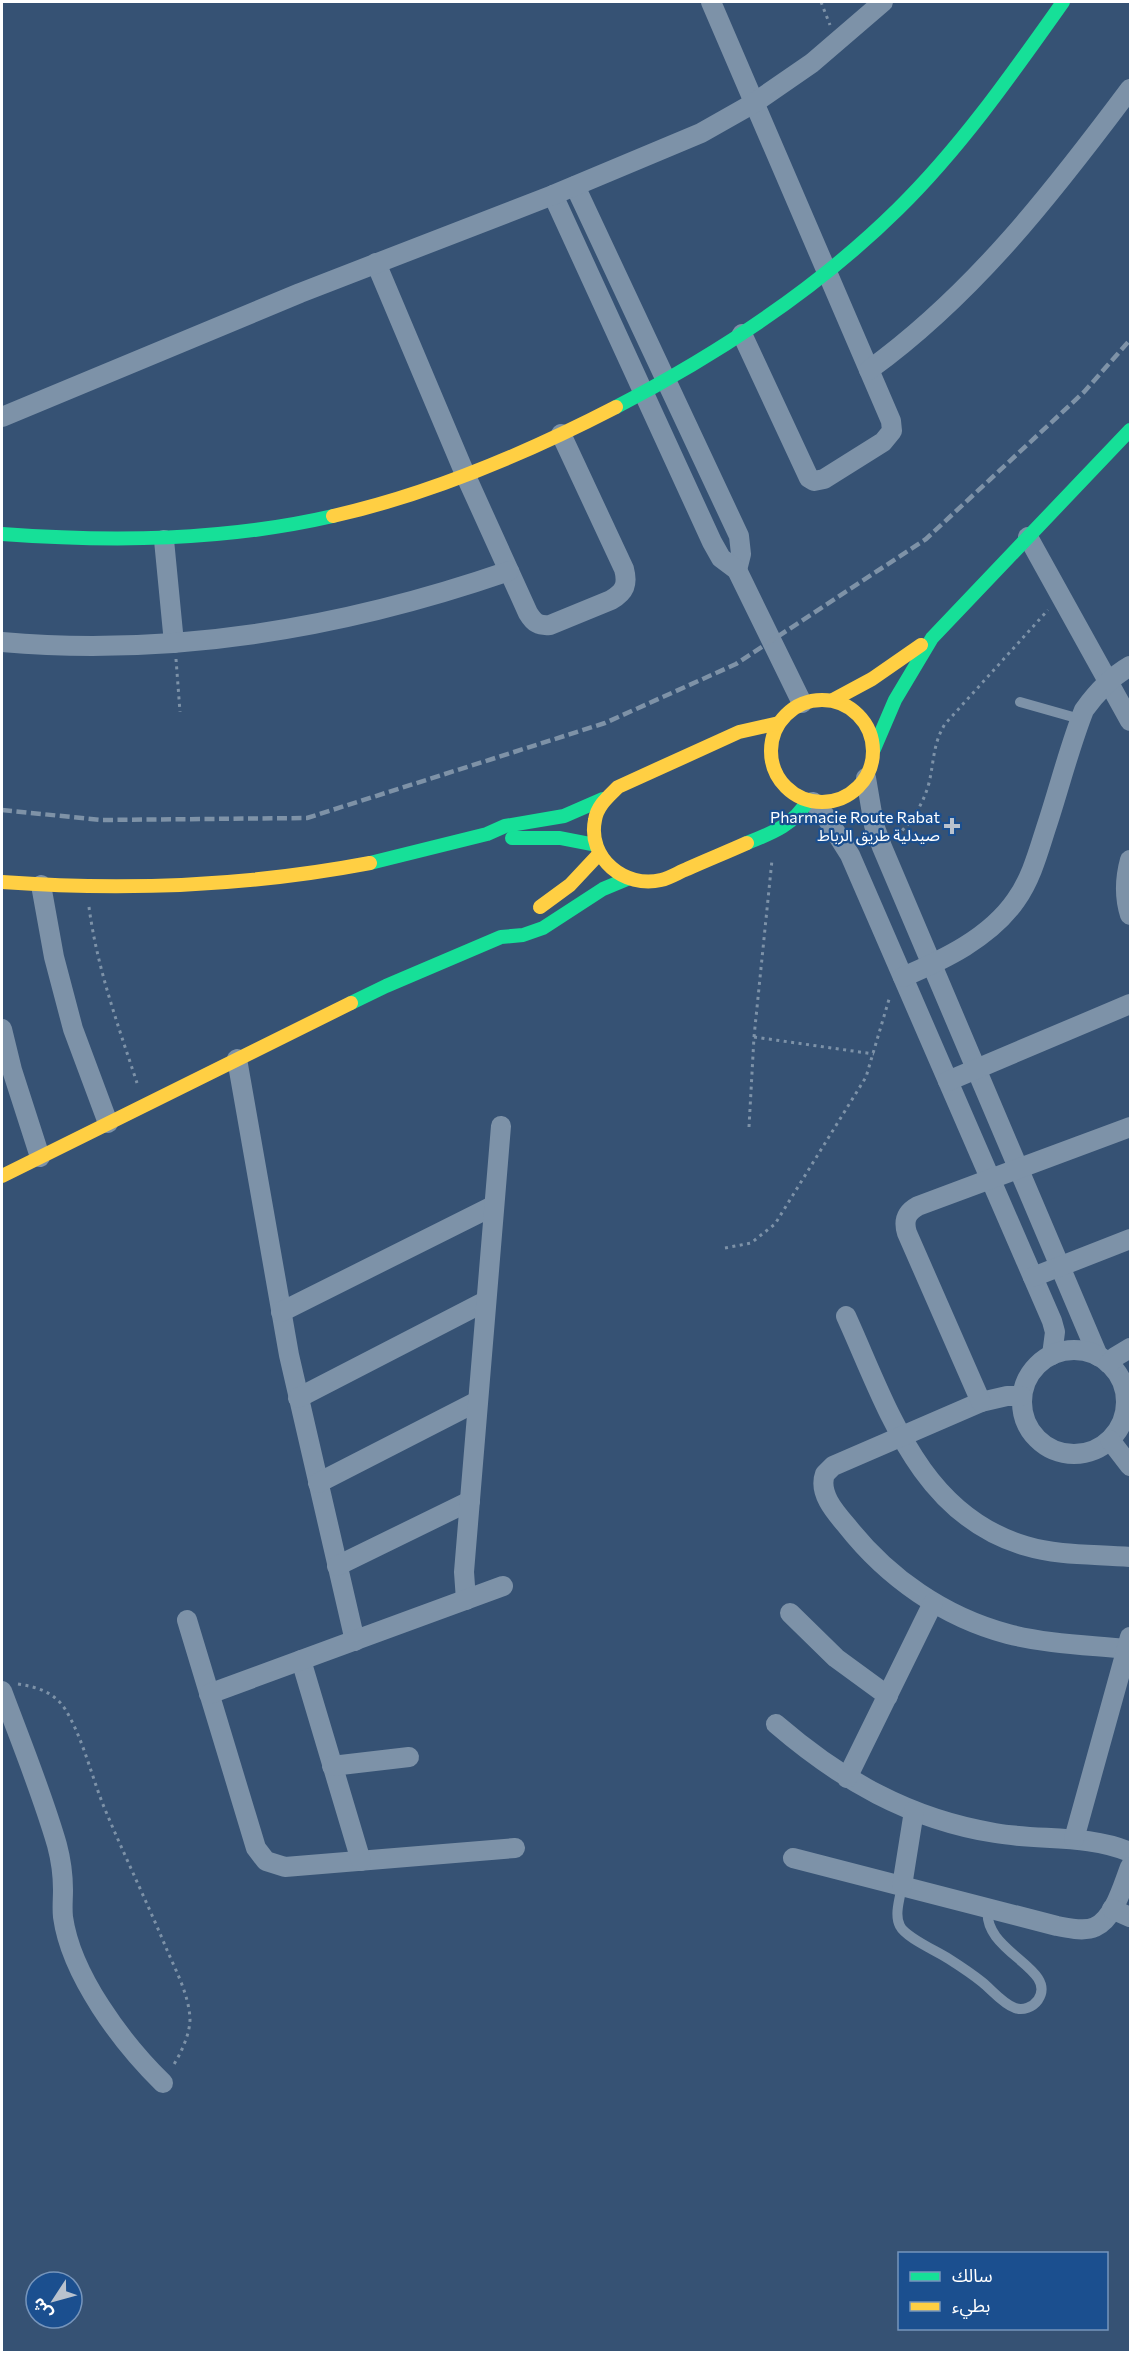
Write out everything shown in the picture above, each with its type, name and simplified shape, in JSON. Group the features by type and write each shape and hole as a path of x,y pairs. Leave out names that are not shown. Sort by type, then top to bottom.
{"main road":[{"path":"2,534 93,541 164,540 253,531 326,519 395,500 465,474 561,434 644,394 742,334 827,272 873,233 948,155 989,105 1064,2"},
{"path":"833,700 872,679 932,638 1131,430"},
{"path":"874,749 868,727 853,710 833,700 818,699 801,703 787,713 779,723 772,740 771,750 778,778 791,792 810,801 839,800 854,791 866,778 874,749 895,700 932,638"},
{"path":"2,882 86,886 208,884 331,870 394,858 487,834 505,826 574,813 603,799 618,787 727,737 751,728 779,723"},
{"path":"603,799 593,826 597,849 611,869 627,879 649,882 662,880 775,832 795,819 810,801"},
{"path":"487,834 505,838 567,839 597,849"},
{"path":"530,913 570,885 597,849"},
{"path":"2,1176 386,986 501,937 523,935 543,928 603,889 627,879"},
{"path":"501,937 516,922"}],"street":[{"path":"711,2 891,422 890,435 883,442 824,479 814,481 806,474 742,334"},
{"path":"2,417 376,263 553,195 701,133 754,103 837,43 883,2"},
{"path":"869,370 900,348 940,312 1011,241 1131,89"},
{"path":"575,186 739,536 741,554 737,570"},
{"path":"553,195 716,551 721,558 737,570 801,703"},
{"path":"376,263 465,474 509,571 532,620 542,626 550,625 611,600 620,595 627,580 561,434"},
{"path":"1028,537 1131,721"},
{"path":"164,540 174,642"},
{"path":"2,642 69,645 174,642 234,637 346,618 456,590 509,571"},
{"path":"903,977 932,964 976,938 998,921 1016,901 1037,856 1080,719 1095,694 1131,666"},
{"path":"866,778 868,803 882,847 1060,1265 1104,1360 1118,1375 1124,1388 1126,1402 1119,1429 1110,1440 1097,1449 1082,1453 1066,1453 1051,1448 1038,1439 1028,1426 1023,1412 1022,1396 1032,1372 1041,1362 1052,1355 1075,1350 1104,1360 1131,1348"},
{"path":"810,801 832,826 850,855 1055,1332 1052,1355"},
{"path":"1131,860 1125,885 1127,905 1131,915"},
{"path":"41,885 54,957 73,1029 108,1123"},
{"path":"948,1081 1131,1004"},
{"path":"2,1029 40,1157"},
{"path":"237,1059 298,1398 355,1641"},
{"path":"466,1600 464,1572 501,1126"},
{"path":"981,1402 905,1226 907,1216 914,1209 1131,1127"},
{"path":"281,1312 493,1206"},
{"path":"1032,1277 1131,1239"},
{"path":"298,1398 486,1301"},
{"path":"846,1316 901,1437 918,1467 939,1493 965,1515 994,1533 1025,1546 1060,1552 1131,1557"},
{"path":"1022,1396 1000,1397 981,1402 828,1470 823,1479 823,1490 841,1520 860,1543 896,1576 933,1603 980,1625 1037,1640 1129,1643 1074,1839"},
{"path":"318,1483 478,1401"},
{"path":"1110,1440 1131,1466"},
{"path":"337,1566 470,1501"},
{"path":"209,1694 503,1586"},
{"path":"847,1778 933,1603"},
{"path":"790,1613 836,1658 888,1696"},
{"path":"187,1620 256,1848 260,1855 272,1864 285,1867 515,1848"},
{"path":"301,1660 361,1861"},
{"path":"7,1687 57,1847 62,1869 63,1916 73,1949 90,1989 106,2016 163,2083"},
{"path":"776,1724 810,1753 847,1778 914,1811 956,1825 995,1833 1105,1843 1131,1852"},
{"path":"332,1766 409,1757"},
{"path":"902,1886 914,1811"},
{"path":"794,1858 1057,1926 1085,1929 1095,1927 1105,1919 1131,1867"},
{"path":"1112,1909 1131,1917"}],"lane":[{"path":"1020,702 1080,719"},
{"path":"902,1886 897,1915 902,1930 960,1966 1009,2005 1021,2009 1027,2008 1037,2001 1042,1990 1041,1984 1035,1973 993,1935 987,1922 988,1908"}],"path":[{"path":"882,847 896,837 910,822 922,802 929,781 935,743 945,724 1061,595"},
{"path":"174,642 180,712"},
{"path":"749,1127 754,1037 775,832"},
{"path":"86,886 92,929 109,999 144,1105"},
{"path":"725,1248 751,1243 768,1232 775,1224 857,1094 874,1054 890,996 903,977"},
{"path":"754,1037 874,1054"},
{"path":"7,1687 35,1686 47,1692 64,1709 76,1732 105,1808 182,1986 190,2021 188,2033 178,2058 163,2083"}],"railway":[{"path":"2,810 101,820 307,818 605,723 736,664 926,539 1084,392 1130,340"}],"traffic: fast":[{"path":"616,407 692,365 764,318 834,267 867,239 943,161 1005,83 1063,2"},
{"path":"874,749 895,700 932,638 1130,430"},
{"path":"2,534 85,538 210,535 333,516"},
{"path":"370,863 487,834 505,826 564,816 603,799"},
{"path":"747,843 774,832 789,822 808,800"},
{"path":"512,838 560,838 596,845"},
{"path":"351,1003 501,937 523,935 543,928 603,889 627,879"}],"traffic: slow":[{"path":"333,516 442,484 513,456 616,407"},
{"path":"833,700 872,679 921,645"},
{"path":"822,700 851,708 865,722 873,751 865,780 851,794 822,802 793,794 779,780 771,751 779,722 793,708 822,700"},
{"path":"747,843 664,879 648,882 634,880 612,868 603,858 594,834 595,820 601,806 618,787 739,732 779,723"},
{"path":"540,907 570,885 599,854"},
{"path":"2,882 94,886 187,884 279,877 370,863"},
{"path":"2,1176 351,1003"}],"place":[{"name":"Pharmacie Route Rabat صيدلية طريق الرباط","path":"952,826"}]}
